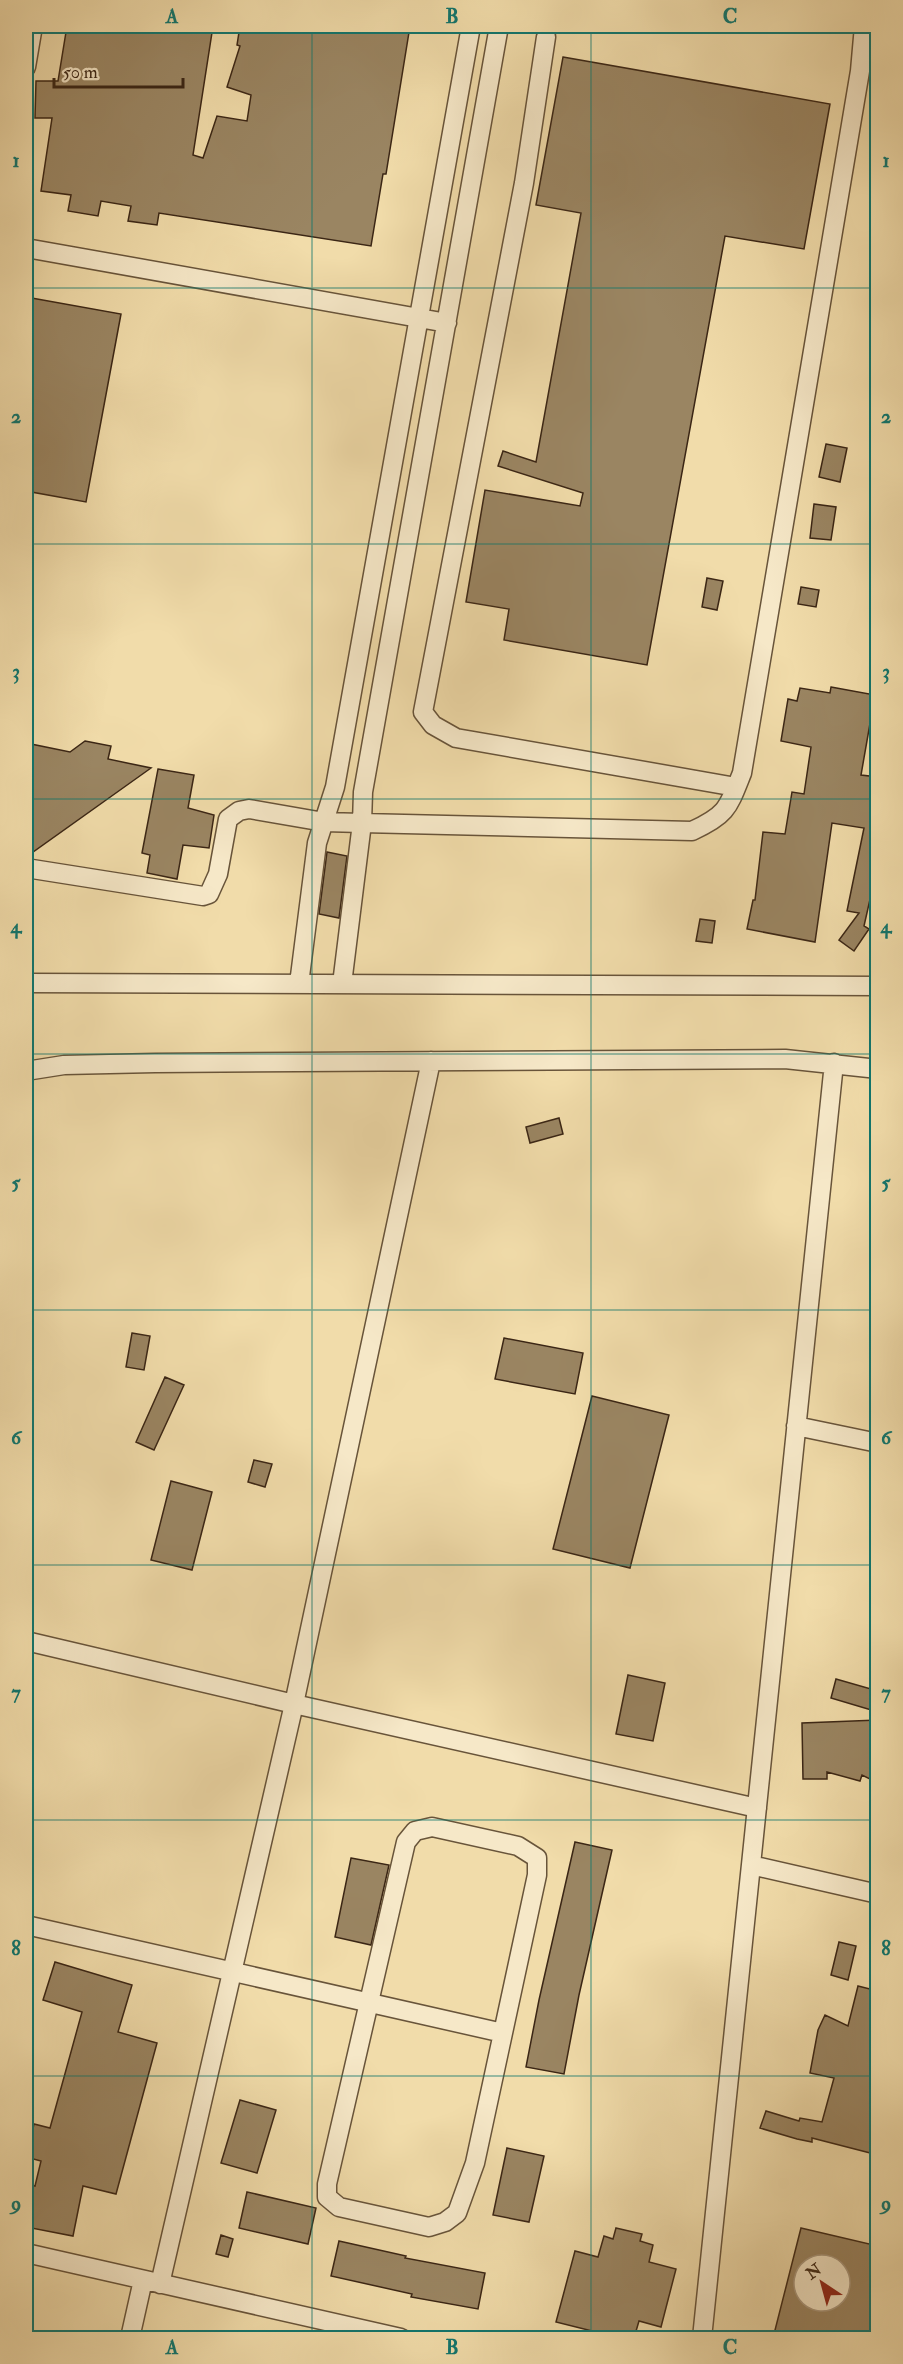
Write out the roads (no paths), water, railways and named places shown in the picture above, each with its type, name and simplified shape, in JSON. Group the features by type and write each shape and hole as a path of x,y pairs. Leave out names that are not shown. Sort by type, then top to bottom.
{"street":[{"path":"26,68 33,26"},
{"path":"299,984 317,843 335,787 471,26"},
{"path":"342,984 362,823 363,792 499,26"},
{"path":"26,868 203,896 209,894 218,874 228,819 239,811 249,809 324,822 362,823 692,831 715,821 728,807 742,773 860,71 864,26"},
{"path":"546,37 524,183 423,712 433,725 456,738 736,787"},
{"path":"26,248 447,323"},
{"path":"26,983 878,986"},
{"path":"26,1071 64,1065 785,1059 878,1069"},
{"path":"130,2338 152,2282 232,1970 294,1704 431,1061"},
{"path":"702,2338 834,1063"},
{"path":"796,1426 878,1443"},
{"path":"26,1641 757,1808"},
{"path":"432,1827 518,1846 537,1858 537,1875 475,2163 458,2213 445,2222 429,2227 339,2207 327,2198 327,2184 369,2002 406,1842 415,1831 432,1827"},
{"path":"751,1864 878,1894"},
{"path":"26,1925 503,2033"},
{"path":"26,2253 381,2336 401,2338"}]}
